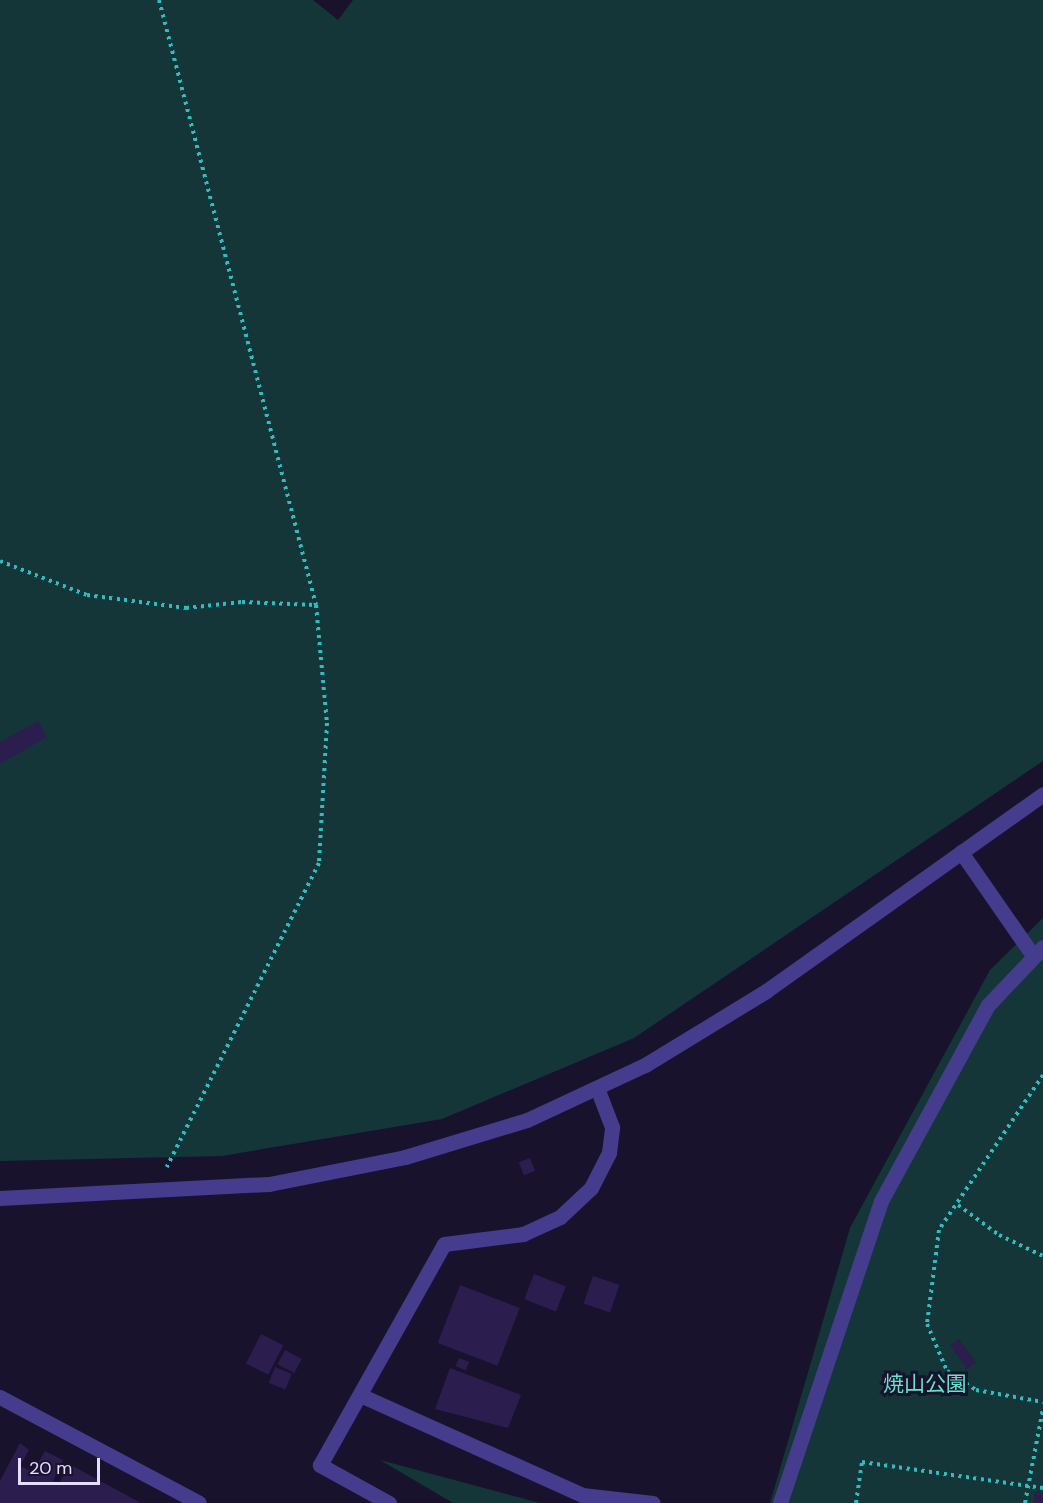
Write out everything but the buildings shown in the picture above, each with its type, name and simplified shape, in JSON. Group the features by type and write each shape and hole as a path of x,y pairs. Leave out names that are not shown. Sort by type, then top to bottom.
{"street":[{"path":"0,1197 157,1187 269,1184 405,1157 527,1120 598,1090 766,991 1043,794"},
{"path":"780,1503 880,1201 988,1005 1038,950 961,852"},
{"path":"389,1503 320,1465 444,1244 522,1234 560,1217 591,1188 609,1153 612,1127 598,1090"},
{"path":"360,1395 582,1495 653,1503"},
{"path":"0,1397 199,1503"}],"path":[{"path":"157,1187 320,863 327,723 316,605 160,1"},
{"path":"0,561 87,595 186,608 242,602 316,605"},
{"path":"1043,1075 958,1205 939,1230 927,1324 947,1371 976,1390 1043,1402"},
{"path":"958,1205 999,1235 1043,1256"},
{"path":"1025,1503 1026,1486 1043,1409"},
{"path":"856,1503 861,1462 1043,1488"}],"green space":[{"path":"0,0 313,0 338,20 353,0 1043,0 1043,761 634,1038 442,1119 222,1156 0,1161"},
{"name":"焼山公園","path":"1043,918 1043,1503 770,1503 850,1228 990,970"},
{"path":"380,1460 540,1503 453,1503"}]}
